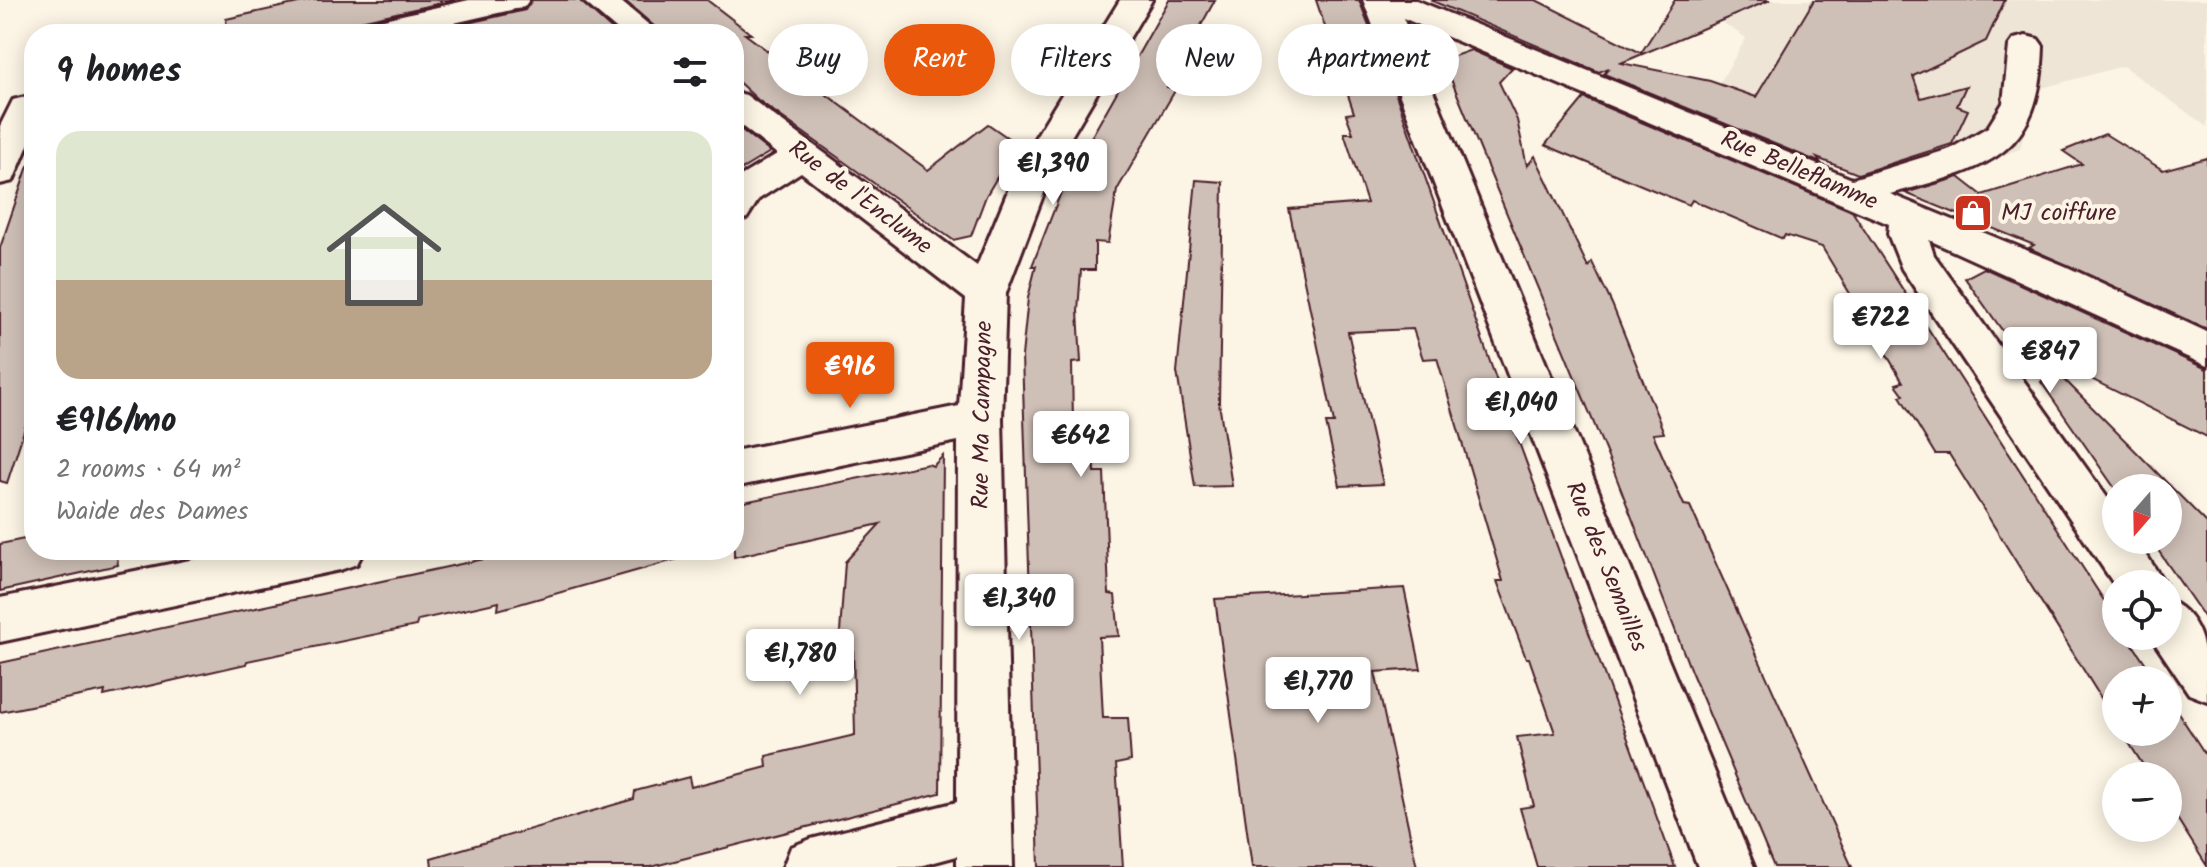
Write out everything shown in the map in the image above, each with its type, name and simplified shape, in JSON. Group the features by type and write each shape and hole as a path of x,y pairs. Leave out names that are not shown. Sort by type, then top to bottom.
{"street":[{"path":"405,24 513,0"},
{"path":"598,0 630,24"},
{"name":"Rue Ma Campagne","path":"984,844 980,419 986,293 1037,164 1136,0"},
{"name":"Rue des Semailles","path":"1379,0 1726,867"},
{"name":"Rue Belleflamme","path":"1388,0 2051,276 2207,350"},
{"path":"1850,192 1964,157 1994,142 2014,119 2024,87 2026,46"},
{"path":"0,172 20,110"},
{"name":"Rue de l'Enclume","path":"744,111 986,293"},
{"path":"744,193 802,155"},
{"path":"1909,217 1907,234 1916,259 2131,570"},
{"path":"744,467 980,419"},
{"path":"0,620 291,560"},
{"path":"2182,642 2207,678"},
{"path":"811,867 984,844"}],"shaded area":[{"path":"1709,0 2207,0 2207,127 2123,66 2035,90 2020,149 1904,192 1702,113 1746,38 1697,5"}],"building":[{"path":"312,0 455,0 347,24 227,24 226,19"},
{"path":"532,0 579,0 606,24 463,24 525,10"},
{"path":"624,0 707,0 738,24 652,24"},
{"path":"1169,0 1215,0 1202,24 1156,24 1156,96 1172,96 1117,190 1108,243 1095,242 1095,270 1081,270 1078,311 1081,362 1072,363 1073,425 1081,425 1082,440 1094,441 1095,472 1104,472 1109,594 1115,595 1119,636 1099,637 1103,718 1128,718 1131,761 1116,764 1123,867 1039,867 1022,356 1028,298 1036,266 1032,266 1063,187 1050,185 1055,171 1067,180 1115,96 1140,96 1140,51"},
{"path":"1316,0 1359,0 1368,24 1324,24"},
{"path":"1430,0 1536,0 1641,53 1675,0 1770,0 1621,63 1710,81 1756,97 1814,0 2005,0 1986,41 1913,76 1921,98 1966,86 1957,106 1968,110 1952,144 1858,174 1817,158 1821,163 1604,74 1609,68 1599,72"},
{"path":"744,29 751,34 745,34 768,51 768,96 828,96 928,170 988,124 1024,149 1011,176 999,174 986,196 971,236 953,240 744,87"},
{"path":"1471,50 1512,68 1499,82 1517,120 1527,166 1535,156 1588,267 1592,262 1612,304 1664,433 1653,434 1684,505 1690,506 1852,867 1774,867 1691,671 1615,474 1458,96 1459,54"},
{"path":"1348,96 1396,96 1507,410 1675,867 1537,867 1520,808 1534,806 1517,737 1555,733 1529,658 1526,658 1497,581 1503,581 1437,358 1423,359 1413,329 1348,332 1383,484 1340,486 1326,423 1334,423 1289,209 1367,203 1344,133 1353,133 1346,114 1354,113"},
{"path":"1584,98 1852,211 2102,597 2102,650 2137,650 2147,666 2102,666 2102,700 1949,454 1935,454 1900,396 1904,395 1896,384 1903,382 1822,247 1785,235 1783,239 1692,200 1689,205 1545,145"},
{"path":"744,132 770,152 744,168"},
{"path":"2105,134 2163,170 2207,158 2207,329 2029,248 2034,245 1905,193 1959,177 1982,195 2082,164 2063,151"},
{"path":"24,178 24,431 7,483 0,481 0,248"},
{"path":"1196,180 1223,182 1219,403 1232,486 1195,487 1177,372"},
{"path":"1984,268 2207,369 2207,437 2007,337 1965,278"},
{"path":"2055,370 2158,474 2105,474 2041,382"},
{"path":"943,456 940,793 651,867 432,867 431,858 634,799 635,791 689,777 691,787 767,767 766,756 855,735 853,646 839,647 845,562 880,524 744,555 744,502 928,464 933,466"},
{"path":"2182,498 2207,523 2207,621 2182,585 2182,570 2172,570 2161,554 2182,554"},
{"path":"24,539 24,560 117,560 118,565 0,591 0,544"},
{"path":"479,560 674,560 498,610 499,602 418,620 416,626 247,661 246,664 104,696 105,691 0,712 0,663"},
{"path":"1404,588 1421,669 1375,672 1417,867 1252,867 1215,599"},
{"path":"2182,719 2207,757 2207,866 2182,826 2182,762 2141,762 2131,746 2182,746"}],"place":[{"name":"MJ coiffure","path":"1973,213"}]}
